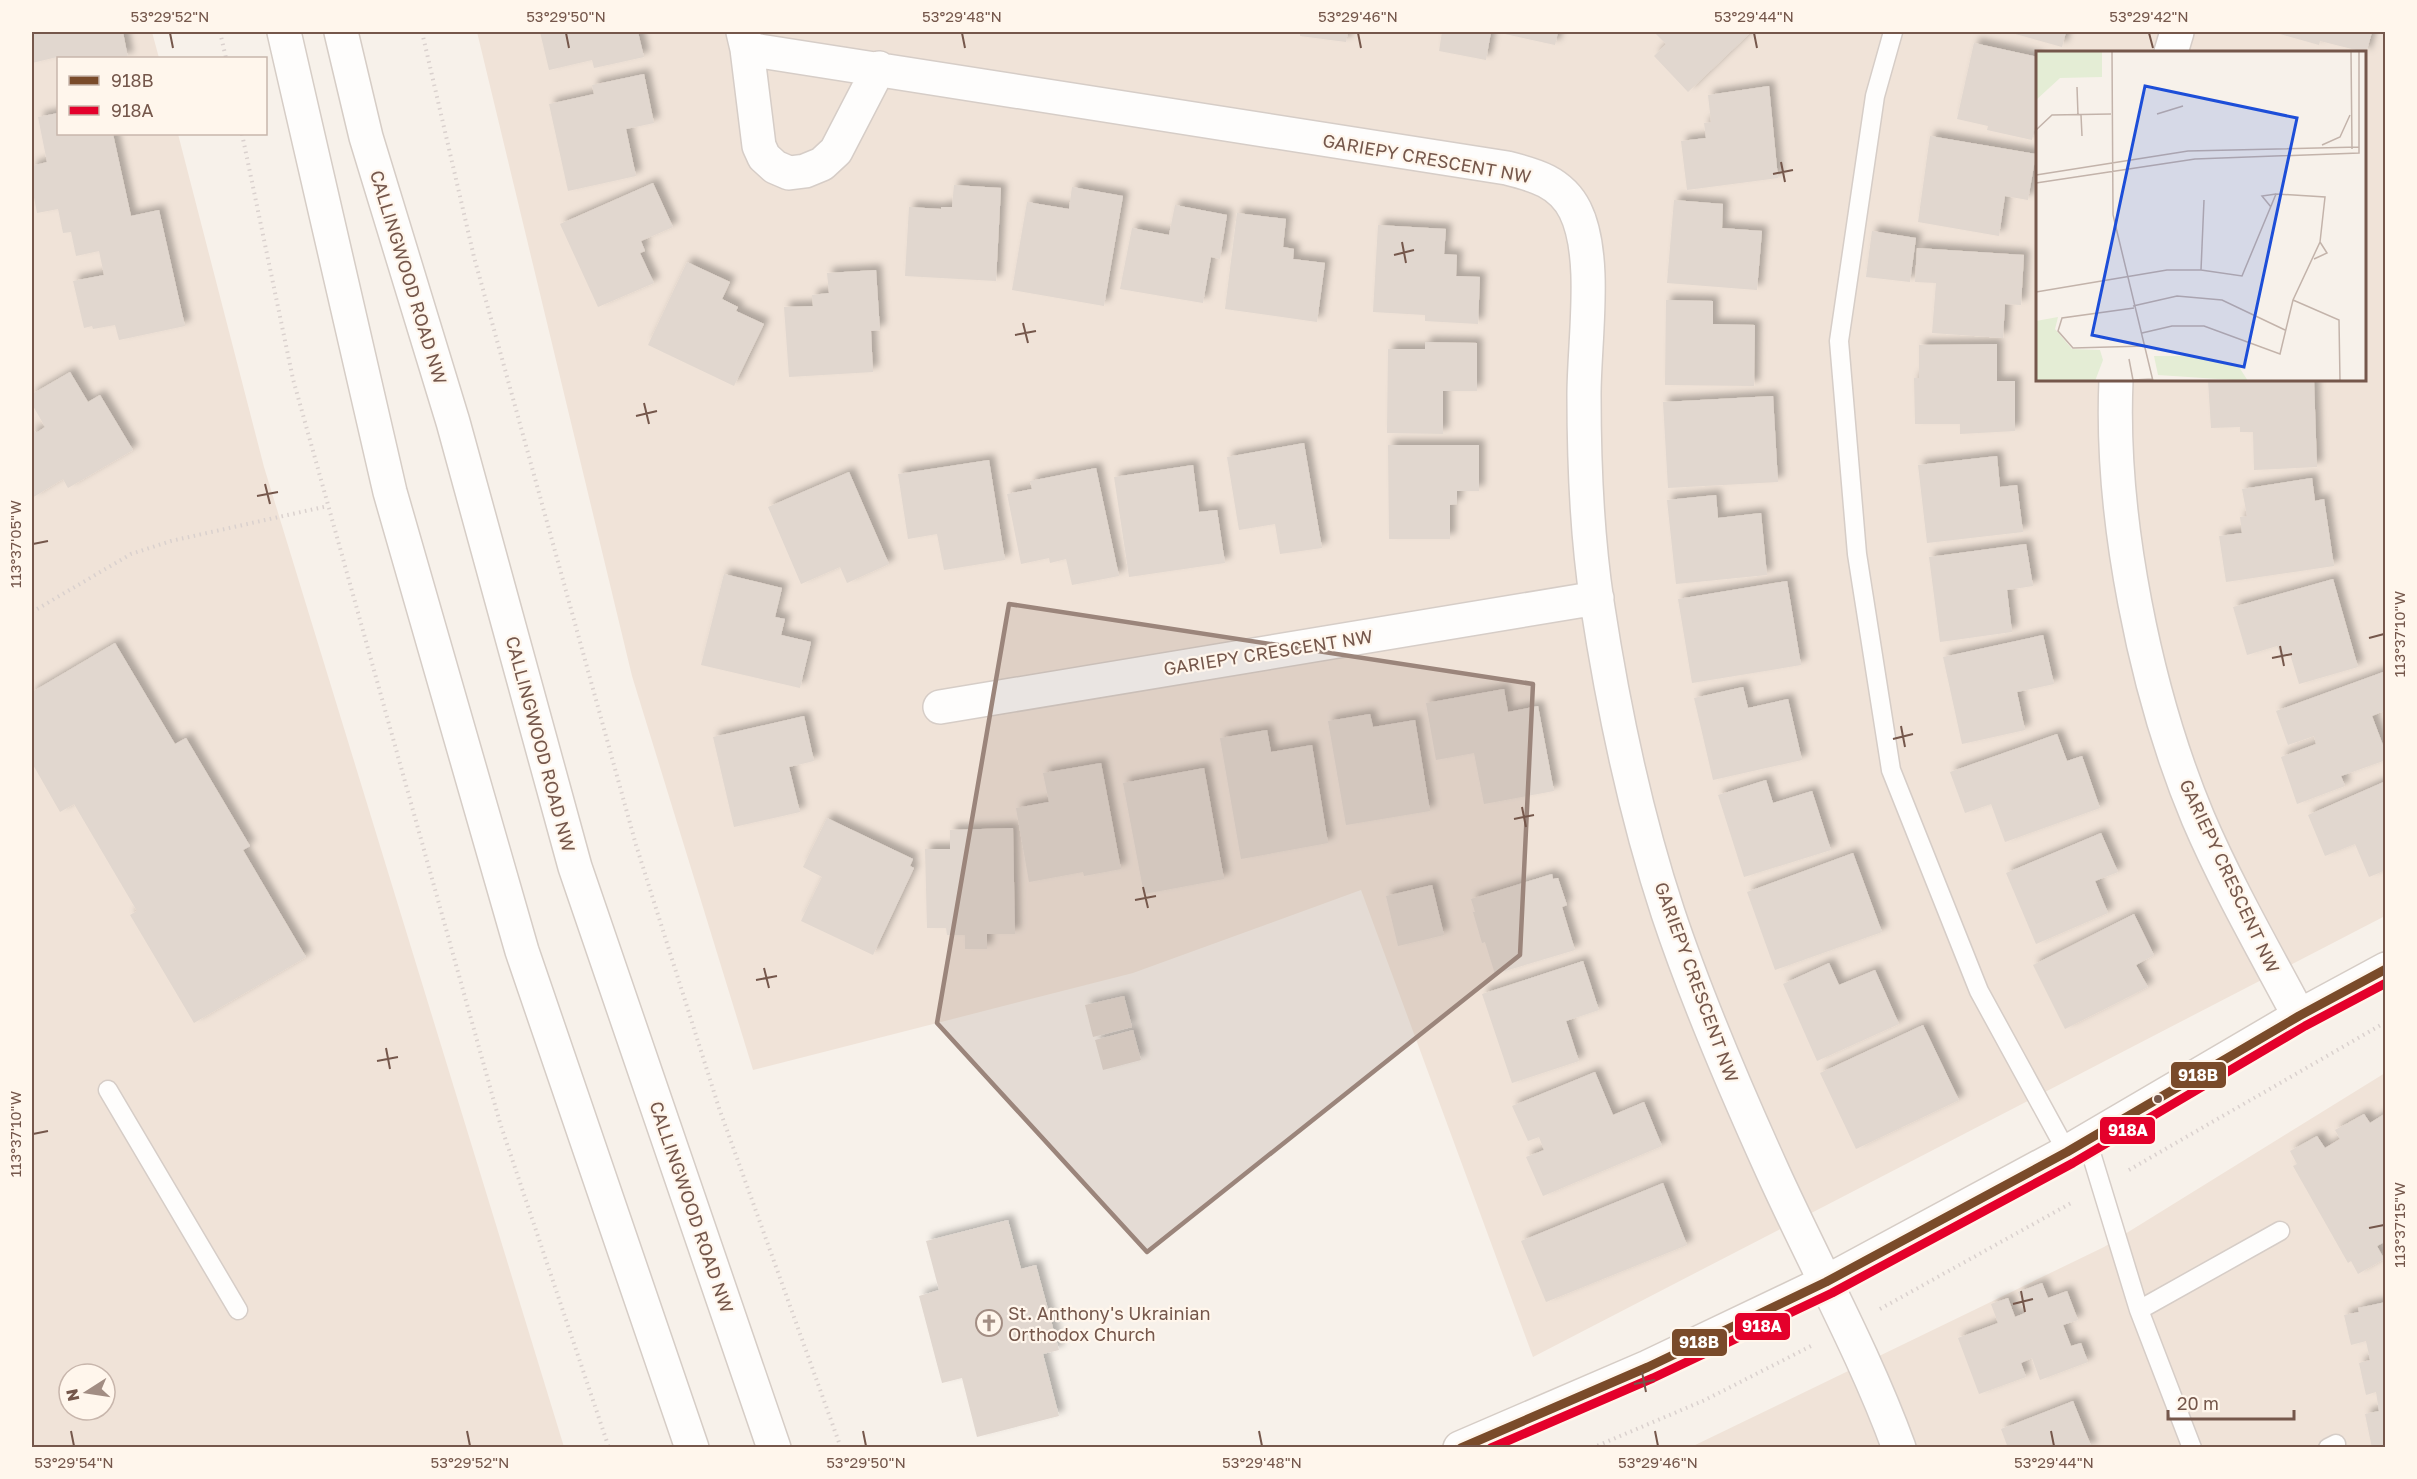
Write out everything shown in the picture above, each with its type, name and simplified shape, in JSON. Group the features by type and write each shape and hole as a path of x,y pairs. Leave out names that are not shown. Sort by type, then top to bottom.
{"street":[{"path":"284,32 396,515 522,951 692,1448"},
{"name":"CALLINGWOOD ROAD NW","path":"341,32 366,137 453,422 575,867 774,1448"},
{"path":"2171,51 2177,32"},
{"name":"GARIEPY CRESCENT NW","path":"879,68 836,151 822,164 805,171 789,173 775,167 764,158 759,146 745,40 879,68 1507,168 1534,175 1559,187 1573,206 1585,233 1588,267 1584,397 1588,495 1597,598 1614,704 1642,819 1668,912 1714,1035 1773,1171 1874,1381 1899,1448"},
{"name":"GARIEPY CRESCENT NW","path":"2116,381 2117,458 2123,527 2136,601 2157,694 2175,758 2199,819 2298,1016"},
{"name":"GARIEPY CRESCENT NW","path":"940,707 1597,598"},
{"path":"1460,1448 1648,1366 1826,1282 2077,1146 2298,1016 2385,969"}],"lane":[{"path":"1893,32 1875,96 1839,341 1857,554 1891,770 1979,991 2101,1186 2139,1310 2192,1448"},
{"path":"108,1090 238,1310"},
{"path":"2139,1310 2280,1231"}],"path":[{"path":"220,32 226,57"},
{"path":"422,32 474,257 636,845 719,1108 841,1448"},
{"path":"242,135 293,379 500,1123 609,1448"},
{"path":"32,612 130,554 171,541 328,506"},
{"path":"1877,1311 2101,1186 2385,1022"},
{"path":"1592,1448 1705,1400 1820,1341"}],"highlighted area":[{"path":"1009,604 1533,684 1520,955 1147,1252 937,1023"}],"shaded area":[{"path":"32,32 152,32 159,57 57,57 57,135 178,135 264,467 564,1447 32,1447"},
{"path":"477,32 2385,32 2385,916 1533,1357 1361,890 1133,973 753,1070 632,676"},
{"path":"2385,1073 2385,1447 1689,1448 2104,1247"}],"building":[{"path":"32,32 123,32 128,57 57,57 32,63"},
{"path":"540,32 638,32 644,57 594,68 592,60 549,70"},
{"path":"1300,32 1348,32 1346,42 1300,36"},
{"path":"1442,32 1491,32 1486,60 1439,51"},
{"path":"1505,32 1558,32 1555,45 1505,34"},
{"path":"1656,32 1751,32 1688,92 1654,56 1666,44"},
{"path":"2008,32 2066,32 2062,47"},
{"path":"2273,32 2372,32 2366,53 2366,51 2320,41 2319,45"},
{"path":"1974,43 2036,57 2036,123 2032,140 1987,130 1988,126 1957,119"},
{"path":"644,74 654,123 626,129 636,176 568,191 549,104 594,94 592,85"},
{"path":"1769,86 1778,178 1687,190 1681,141 1706,138 1704,123 1711,122 1708,95"},
{"path":"57,113 57,135 113,135 131,216 159,210 185,326 119,340 115,325 93,329 92,326 84,328 73,281 104,275 99,251 76,256 71,232 63,233 58,209 37,213 32,187 32,166 47,162 38,117"},
{"path":"1930,136 2036,154 2028,200 2005,196 1999,236 1918,222"},
{"path":"653,183 673,227 641,241 645,251 640,253 654,283 598,307 560,224"},
{"path":"954,185 1001,188 996,281 905,276 909,207 941,209 941,207 952,207"},
{"path":"1072,187 1123,196 1104,306 1012,290 1027,202 1069,209"},
{"path":"1674,200 1723,204 1722,228 1762,231 1757,290 1667,283"},
{"path":"1175,205 1227,215 1220,259 1211,257 1203,303 1120,289 1132,228 1169,235"},
{"path":"1237,213 1286,219 1283,247 1294,249 1293,259 1325,263 1317,322 1225,309"},
{"path":"1378,225 1446,229 1444,254 1457,255 1456,276 1480,277 1478,324 1425,321 1425,315 1373,312"},
{"path":"1872,231 1916,238 1910,282 1866,277"},
{"path":"1917,248 2024,255 2021,305 2005,304 2003,338 1932,333 1936,283 1915,282"},
{"path":"687,262 730,282 722,299 738,307 736,311 764,324 734,386 648,345"},
{"path":"876,270 880,330 871,331 873,372 789,377 784,307 813,306 812,295 829,293 827,273"},
{"path":"1666,300 1713,301 1713,324 1755,325 1754,386 1665,385"},
{"path":"1425,342 1477,343 1477,391 1443,391 1443,434 1387,433 1388,349 1425,349"},
{"path":"1997,344 1997,381 2015,381 2015,431 1960,434 1960,424 1915,424 1914,378 1919,378 1919,345"},
{"path":"70,372 88,402 100,395 133,450 68,488 63,479 32,498 32,427 36,433 45,427 32,404 32,394"},
{"path":"2208,381 2314,381 2317,467 2254,470 2253,432 2240,432 2240,427 2211,428"},
{"path":"1773,396 1778,482 1668,488 1663,402"},
{"path":"1304,443 1322,548 1280,554 1275,524 1239,530 1227,457"},
{"path":"1388,445 1479,445 1479,491 1457,491 1457,504 1450,505 1450,539 1389,539"},
{"path":"1997,456 2000,487 2017,485 2023,532 1927,543 1918,465"},
{"path":"989,460 1005,560 944,570 937,534 908,539 898,474"},
{"path":"1193,465 1199,512 1217,510 1225,563 1129,577 1114,477"},
{"path":"1096,468 1119,576 1072,585 1066,559 1050,563 1049,558 1021,564 1007,494 1032,489 1030,481"},
{"path":"849,472 889,564 847,583 840,567 801,584 768,507"},
{"path":"2312,478 2315,501 2324,499 2334,566 2226,582 2219,536 2242,533 2240,517 2247,516 2242,489"},
{"path":"1716,495 1718,518 1761,513 1767,575 1676,584 1667,500"},
{"path":"2026,544 2033,586 2007,590 2012,632 1940,642 1929,557"},
{"path":"724,574 782,588 775,617 785,619 781,635 811,642 800,688 701,665"},
{"path":"2333,579 2358,667 2299,684 2290,654 2281,657 2277,646 2247,655 2233,607"},
{"path":"1787,581 1801,665 1692,683 1678,599"},
{"path":"2043,635 2054,684 2017,692 2025,730 1962,744 1943,657"},
{"path":"115,643 175,744 186,738 250,846 243,850 306,957 194,1023 130,915 137,911 74,804 60,812 32,763 32,692"},
{"path":"2386,671 2386,710 2372,716 2386,753 2386,760 2341,776 2345,786 2297,804 2281,757 2316,744 2314,736 2288,745 2276,711"},
{"path":"1743,687 1748,708 1788,699 1802,760 1713,780 1694,698"},
{"path":"1504,689 1508,712 1538,706 1554,791 1484,804 1474,753 1436,760 1426,703"},
{"path":"1370,714 1373,727 1415,720 1430,811 1346,825 1328,721"},
{"path":"804,716 814,761 789,767 800,812 734,827 713,737"},
{"path":"1267,730 1271,752 1312,745 1328,843 1241,859 1220,738"},
{"path":"2057,734 2067,761 2082,756 2100,808 2005,842 1991,804 1965,813 1950,772"},
{"path":"1101,763 1121,869 1084,876 1083,872 1029,882 1016,808 1049,802 1043,773"},
{"path":"1204,768 1224,879 1144,894 1123,783"},
{"path":"1766,780 1773,803 1812,791 1831,850 1744,877 1718,795"},
{"path":"2386,781 2386,870 2369,877 2355,844 2325,856 2308,815"},
{"path":"827,818 913,859 910,866 914,868 873,955 801,921 822,877 803,867"},
{"path":"1013,828 1015,934 987,934 987,949 965,949 965,935 947,935 946,928 927,928 925,849 950,849 950,830"},
{"path":"2101,833 2118,872 2095,881 2108,913 2036,944 2006,873"},
{"path":"1853,853 1882,932 1775,970 1747,892"},
{"path":"1552,874 1553,879 1558,878 1567,905 1562,907 1575,950 1495,974 1485,942 1482,943 1471,899"},
{"path":"1432,885 1444,935 1398,946 1386,896"},
{"path":"2134,914 2154,955 2136,965 2148,987 2065,1029 2033,965"},
{"path":"1583,961 1599,1010 1566,1021 1579,1061 1512,1083 1482,994"},
{"path":"1829,963 1839,985 1875,970 1899,1024 1817,1061 1783,984"},
{"path":"1124,996 1132,1027 1093,1037 1085,1005"},
{"path":"1923,1025 1959,1100 1856,1149 1820,1073"},
{"path":"1133,1030 1141,1060 1103,1070 1095,1040"},
{"path":"1595,1072 1613,1115 1644,1102 1662,1146 1543,1196 1526,1157 1544,1150 1539,1137 1528,1141 1512,1106"},
{"path":"2386,1113 2386,1241 2377,1246 2384,1259 2358,1274 2351,1261 2348,1263 2293,1166 2297,1164 2290,1151 2317,1136 2325,1148 2340,1139 2335,1130 2364,1114 2370,1123"},
{"path":"1663,1183 1687,1245 1546,1302 1521,1241"},
{"name":"St. Anthony's Ukrainian Orthodox Church","path":"1008,1220 1021,1269 1036,1265 1059,1350 1043,1354 1059,1416 977,1437 962,1378 942,1383 919,1296 939,1290 926,1241"},
{"path":"2042,1283 2048,1298 2067,1291 2078,1320 2063,1325 2071,1346 2081,1343 2088,1362 2040,1380 2032,1358 2021,1363 2026,1377 1979,1394 1958,1338 1998,1323 1991,1304 2008,1298 2015,1317 2025,1313 2018,1292"},
{"path":"2386,1302 2386,1448 2372,1448 2365,1414 2379,1411 2376,1392 2366,1395 2359,1363 2370,1360 2366,1341 2351,1345 2344,1315 2359,1312 2358,1308"},
{"path":"2073,1401 2092,1448 2008,1448 2001,1429"}],"transit line":[{"name":"918B","path":"1461,1448 1648,1367 1826,1282 2067,1152 2299,1016 2386,969"},
{"name":"918A","path":"1491,1448 1653,1378 1832,1293 2073,1163 2305,1026 2386,983"}],"place":[{"name":"St. Anthony's Ukrainian Orthodox Church","path":"989,1323"}]}
